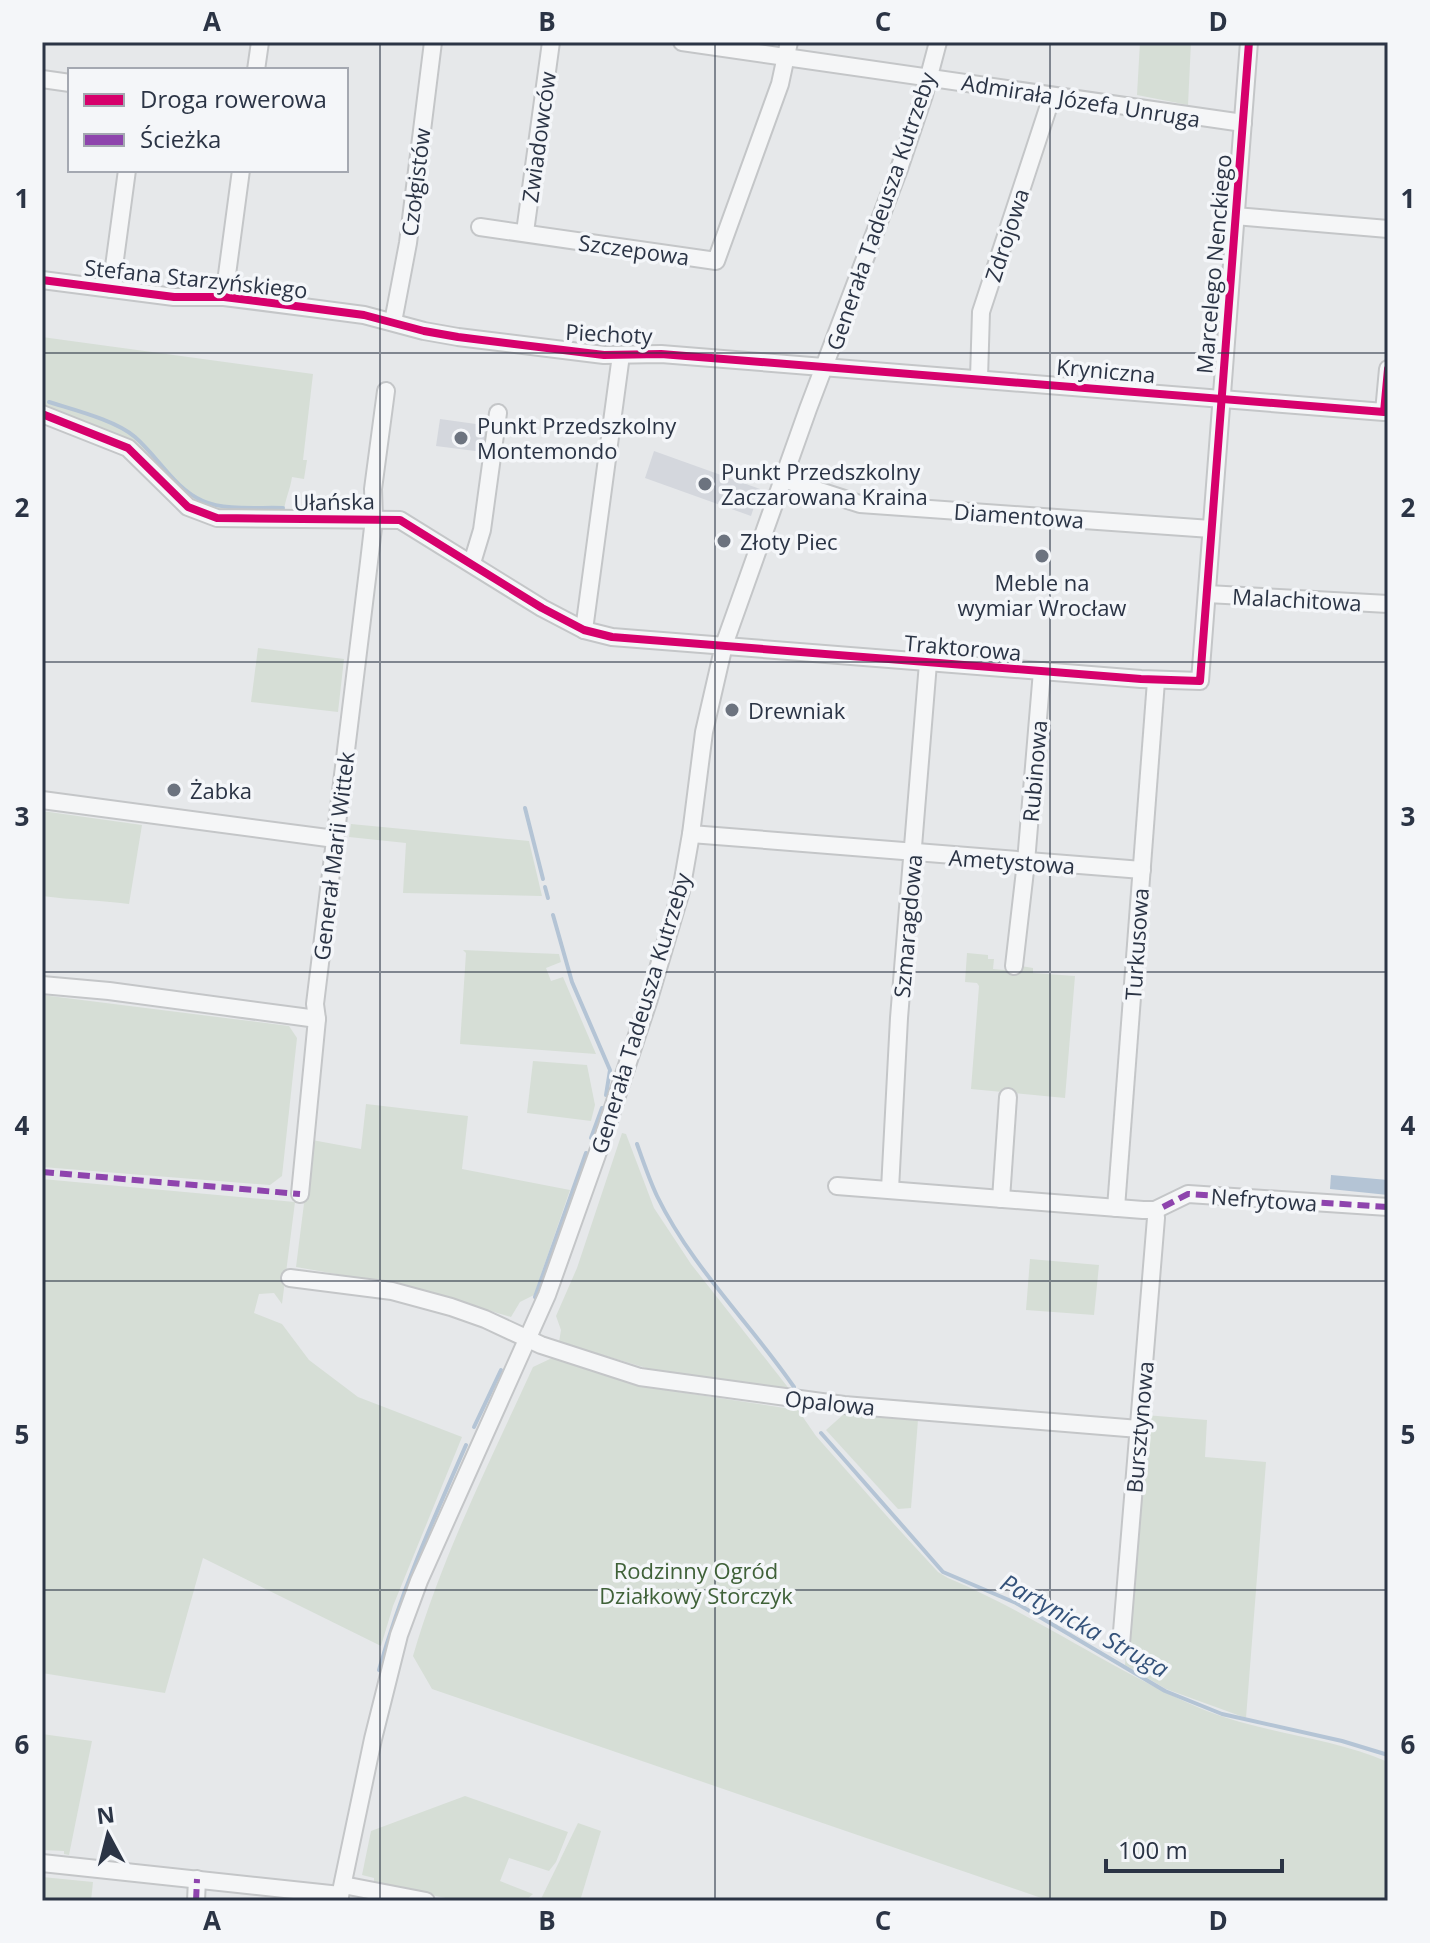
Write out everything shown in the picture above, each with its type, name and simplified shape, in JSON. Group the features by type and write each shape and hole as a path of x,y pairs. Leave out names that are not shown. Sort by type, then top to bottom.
{"street":[{"path":"256,68 260,42"},
{"name":"Czołgistów","path":"393,322 408,243 433,42"},
{"name":"Zwiadowców","path":"525,232 551,42"},
{"name":"Admirała Józefa Unruga","path":"682,42 788,49 929,77 1243,123"},
{"name":"Generała Tadeusza Kutrzeby","path":"341,1891 376,1726 402,1626 570,1233 672,924 691,834 704,732 724,645 895,181 938,42"},
{"name":"Marcelego Nenckiego","path":"1200,681 1249,42"},
{"name":"Szczepowa","path":"480,227 716,261 780,84 788,49"},
{"path":"42,79 68,83"},
{"name":"Zdrojowa","path":"979,378 981,312 1052,96"},
{"path":"111,289 127,172"},
{"path":"224,297 241,172"},
{"path":"1235,216 1388,229"},
{"name":"Stefana Starzyńskiego","path":"42,280 174,297 224,297 336,311 393,322"},
{"name":"Piechoty","path":"393,322 458,337 621,355 661,354 825,367"},
{"path":"584,630 621,355"},
{"name":"Kryniczna","path":"825,367 1384,412 1388,369"},
{"name":"Generał Marii Wittek","path":"300,1194 317,1019 315,1004 374,519 373,489 386,391"},
{"path":"472,563 482,530 498,413"},
{"name":"Ułańska","path":"42,414 128,448 188,507 204,515 291,521 400,520 542,608 584,630 612,637 724,645"},
{"name":"Diamentowa","path":"783,479 860,504 1211,529"},
{"name":"Malachitowa","path":"1207,594 1388,604"},
{"name":"Traktorowa","path":"724,645 1156,681 1200,681"},
{"name":"Szmaragdowa","path":"890,1189 928,663"},
{"name":"Rubinowa","path":"1014,966 1042,671"},
{"name":"Turkusowa","path":"1116,1208 1156,681"},
{"path":"42,800 335,839"},
{"name":"Ametystowa","path":"691,834 1142,870"},
{"path":"42,985 317,1019"},
{"path":"1001,1199 1008,1097"},
{"name":"Nefrytowa","path":"837,1186 1155,1210 1188,1194 1388,1207"},
{"name":"Bursztynowa","path":"1121,1644 1155,1210"},
{"name":"Opalowa","path":"290,1278 403,1294 485,1319 527,1339 640,1377 844,1405 1139,1429"},
{"path":"42,1863 426,1901"},
{"path":"196,1901 197,1879"}],"shaded area":[{"name":"Punkt Przedszkolny Montemondo","path":"440,419 483,425 486,431 483,452 436,446"},
{"name":"Punkt Przedszkolny Zaczarowana Kraina","path":"654,451 760,489 751,516 645,478"}],"green space":[{"path":"1140,42 1191,42 1188,105 1137,95"},
{"path":"42,337 313,374 303,460 307,460 304,479 292,477 284,514 230,513 197,505 119,437 42,407"},
{"path":"258,648 344,659 338,712 251,702"},
{"path":"42,811 142,825 129,904 42,896"},
{"path":"351,824 529,841 542,896 403,893 406,843 349,837"},
{"path":"463,950 559,954 561,962 546,968 551,981 563,977 596,1054 460,1044 466,953"},
{"path":"967,953 988,955 988,959 994,959 993,969 1016,971 1021,966 1033,968 1033,973 1075,976 1065,1098 971,1089 979,986 965,982"},
{"path":"42,995 289,1026 297,1038 282,1176 270,1185 42,1167"},
{"path":"533,1061 587,1065 595,1105 591,1121 527,1113"},
{"path":"366,1104 468,1116 462,1169 570,1190 534,1295 520,1302 511,1317 405,1286 296,1267 312,1140 361,1149"},
{"path":"622,1133 626,1134 654,1208 691,1264 790,1390 653,1370 559,1342 561,1330 556,1316 577,1268"},
{"path":"42,1179 295,1202 282,1304 274,1293 259,1294 254,1313 282,1324 309,1360 358,1397 462,1437 393,1606 381,1646 203,1558 165,1693 42,1673"},
{"path":"1030,1259 1099,1265 1094,1315 1026,1310"},
{"name":"Rodzinny Ogród Działkowy Storczyk","path":"552,1358 639,1386 798,1410 816,1436 893,1523 938,1572 948,1578 1014,1610 1141,1680 1207,1711 1344,1747 1388,1762 1388,1901 1050,1901 432,1689 413,1656 438,1582 533,1367"},
{"path":"844,1414 918,1420 911,1508 898,1509 826,1430"},
{"path":"1145,1415 1207,1420 1205,1457 1266,1462 1246,1718 1166,1689 1125,1665"},
{"path":"42,1734 92,1741 69,1855 64,1851 42,1850"},
{"path":"465,1796 568,1832 549,1871 509,1858 500,1881 533,1894 525,1901 460,1901 374,1883 374,1878 362,1875 371,1831"},
{"path":"578,1823 601,1831 580,1901 540,1901"},
{"path":"42,1877 93,1882 91,1901 42,1901"}],"water":[{"path":"1331,1175 1388,1180 1388,1195 1330,1189"}],"waterway":[{"name":"Partynicka Struga","path":"49,402 94,416 127,431 184,489 203,501 232,507 283,508"},
{"name":"Partynicka Struga","path":"525,808 543,879"},
{"name":"Partynicka Struga","path":"545,887 548,898"},
{"name":"Partynicka Struga","path":"553,915 572,982 610,1070 606,1095"},
{"path":"591,1138 602,1108"},
{"name":"Partynicka Struga","path":"637,1144 657,1196 671,1222 794,1387"},
{"path":"535,1297 586,1153"},
{"path":"474,1427 501,1370"},
{"name":"Partynicka Struga","path":"821,1433 943,1572 1016,1603 1165,1691 1222,1714 1342,1741 1388,1755"},
{"path":"379,1670 407,1584 466,1445"}],"marked path":[{"path":"42,1172 300,1194"},
{"path":"1163,1207 1188,1194 1388,1207"},
{"path":"196,1901 197,1879"}],"cycle path":[{"path":"42,414 128,448 188,507 217,518 400,520 542,608 584,630 612,637 1141,679 1200,681 1249,42"},
{"path":"42,280 174,297 224,297 364,315 458,337 604,355 661,354 1384,412 1388,369"}],"place":[{"name":"Punkt Przedszkolny Montemondo","path":"461,438"},
{"name":"Punkt Przedszkolny Zaczarowana Kraina","path":"705,484"},
{"name":"Złoty Piec","path":"724,541"},
{"name":"Meble na wymiar Wrocław","path":"1042,556"},
{"name":"Drewniak","path":"732,710"},
{"name":"Żabka","path":"174,790"}]}
